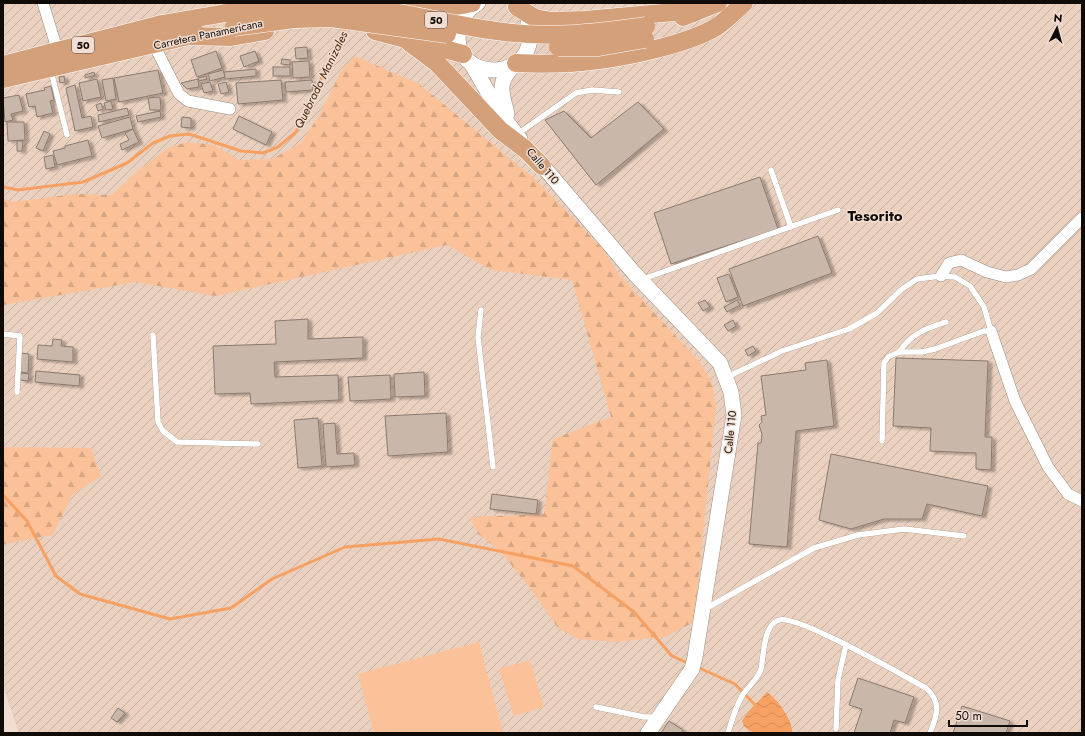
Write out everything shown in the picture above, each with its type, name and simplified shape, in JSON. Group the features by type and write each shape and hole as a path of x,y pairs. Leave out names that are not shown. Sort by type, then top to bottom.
{"highway":[{"path":"404,3 432,8 446,8 472,3"},
{"name":"Carretera Panamericana","path":"3,64 58,52 162,24 226,14 294,19 346,19 518,45 599,47 645,32 718,3"},
{"name":"Carretera Panamericana","path":"645,32 669,33 700,22 744,3"},
{"path":"515,64 560,64 602,60 627,56 672,45 716,27 744,3"},
{"path":"513,5 535,18 551,21 585,20 674,8 693,13"},
{"name":"Carretera Panamericana","path":"3,79 154,45 186,36 226,14"},
{"path":"186,36 231,37 293,26 344,26 384,32 467,59"},
{"path":"403,38 437,63 500,130 525,149 542,166"}],"main road":[{"name":"Calle 110","path":"478,3 465,14 460,23 458,34 459,44 512,130 640,280 720,363 727,377 731,392 734,415 698,645 692,668 648,733"},
{"path":"512,130 501,86 508,72 528,49 530,35 528,22 513,5"},
{"path":"467,59 478,67 492,71 508,68 515,64"}],"street":[{"path":"43,3 58,52"},
{"path":"154,45 179,94 188,101 230,109"},
{"path":"940,276 949,263 961,260 988,272 1006,277 1018,275 1030,269 1082,218"},
{"path":"991,330 1015,401 1048,467 1068,494 1082,501"}],"lane":[{"path":"50,69 66,135"},
{"path":"512,130 576,93 592,90 619,92"},
{"path":"771,170 791,227"},
{"path":"640,280 838,210"},
{"path":"727,377 782,352 849,329 877,313 902,289 917,280 940,276 954,277 970,286 984,307 991,330 984,331 935,349 922,352 899,352 888,357 884,363 882,441"},
{"path":"481,310 478,337 493,468"},
{"path":"899,352 905,343 918,332 946,322"},
{"path":"3,334 20,336 17,392"},
{"path":"153,335 158,422 163,431 177,442 258,444"},
{"path":"704,610 814,548 858,534 904,529 964,536"},
{"path":"728,733 734,711 739,701 760,671 770,627 778,620 790,619 846,645 926,688 934,694 936,700 936,711 930,733"},
{"path":"836,729 838,680 846,645"},
{"path":"596,707 644,717 659,717"}],"shaded area":[{"path":"3,3 1082,3 1082,733 19,733 3,686"}],"green space":[{"path":"355,56 419,84 535,179 602,248 620,276 700,362 712,383 716,407 694,622 665,637 615,642 578,639 558,628 530,588 501,552 478,534 470,517 544,514 553,439 611,417 572,280 491,270 447,245 215,296 136,282 3,305 3,198 12,202 74,194 111,195 139,170 168,148 187,142 215,145 239,160 272,159 301,143 320,114 341,71"},
{"path":"3,447 91,448 101,476 72,495 53,535 4,544"},
{"path":"479,642 503,733 374,733 358,674"},
{"path":"530,660 544,707 514,716 499,669"}],"water":[{"path":"767,692 784,710 790,722 792,733 752,733 744,726 742,721 748,712"}],"building":[{"path":"307,47 308,58 296,59 295,48"},
{"path":"216,51 222,68 197,77 191,60"},
{"path":"255,51 259,61 244,67 240,56"},
{"path":"282,59 290,60 290,65 281,64"},
{"path":"309,61 310,77 293,78 292,62"},
{"path":"273,67 290,67 290,76 273,76"},
{"path":"256,69 256,76 225,79 224,72"},
{"path":"158,70 163,93 119,102 114,78"},
{"path":"223,70 225,77 210,81 208,74"},
{"path":"94,72 95,75 85,78 85,75"},
{"path":"64,76 65,82 60,83 59,77"},
{"path":"206,76 207,79 199,81 198,78"},
{"path":"113,78 116,99 106,101 102,80"},
{"path":"97,79 101,97 83,101 79,83"},
{"path":"198,79 199,87 187,89 181,83"},
{"path":"281,80 283,100 238,104 236,83"},
{"path":"312,80 313,90 286,92 285,82"},
{"path":"210,82 213,91 204,93 201,84"},
{"path":"226,82 229,92 221,94 218,84"},
{"path":"75,85 82,118 91,116 93,127 75,131 66,88"},
{"path":"51,86 54,100 50,101 53,113 37,117 35,106 29,107 26,94 45,90 44,88"},
{"path":"19,95 23,111 11,114 13,120 5,122 3,98"},
{"path":"160,97 161,110 150,110 148,98"},
{"path":"111,101 113,109 106,110 104,103"},
{"path":"638,102 664,129 596,185 545,120 564,111 591,138"},
{"path":"101,103 103,109 98,111 96,105"},
{"path":"127,108 129,115 99,122 98,115"},
{"path":"160,111 161,117 138,122 136,116"},
{"path":"239,116 272,132 266,145 233,129"},
{"path":"130,117 133,129 102,138 98,126"},
{"path":"182,117 191,118 191,128 181,127"},
{"path":"7,122 24,122 25,140 8,141"},
{"path":"133,129 139,142 122,150 120,144 129,140 125,133"},
{"path":"44,131 50,134 43,151 36,148"},
{"path":"88,140 92,156 57,165 53,151"},
{"path":"17,141 23,141 22,151 17,151"},
{"path":"53,155 55,167 46,169 44,157"},
{"path":"760,177 778,229 671,264 654,213"},
{"path":"818,236 832,273 743,306 729,269"},
{"path":"729,274 738,297 726,302 717,278"},
{"path":"705,300 710,307 703,311 698,303"},
{"path":"737,300 740,305 727,312 724,307"},
{"path":"308,319 308,339 363,337 363,358 274,362 275,377 338,375 339,400 251,404 250,393 215,394 213,346 276,344 275,321"},
{"path":"733,320 736,326 728,331 724,325"},
{"path":"53,339 62,340 61,346 73,347 73,362 37,359 38,345 52,346"},
{"path":"753,346 756,351 748,356 745,350"},
{"path":"21,353 29,354 28,373 20,372"},
{"path":"896,358 988,361 985,437 992,437 991,470 976,469 976,453 930,451 931,428 893,426"},
{"path":"827,360 834,426 796,431 787,547 749,544 758,443 761,443 762,434 759,425 762,422 761,416 766,415 761,376 806,370 805,363"},
{"path":"36,371 80,375 79,386 35,382"},
{"path":"424,372 425,396 395,397 394,374"},
{"path":"21,373 29,374 28,381 20,380"},
{"path":"390,375 391,399 350,401 348,377"},
{"path":"446,413 448,452 388,456 385,416"},
{"path":"318,418 322,466 298,468 294,420"},
{"path":"335,423 337,454 354,453 355,465 326,467 323,424"},
{"path":"831,454 988,486 982,516 927,504 922,519 884,519 851,529 819,520"},
{"path":"492,494 538,500 536,514 490,509"},
{"path":"858,678 914,697 905,723 894,720 890,733 854,733 862,709 849,705"},
{"path":"962,706 1010,721 1006,733 953,733"},
{"path":"118,708 125,713 117,722 111,718"},
{"path":"669,721 683,730 681,733 661,733"}],"waterway":[{"name":"Quebrada Manizales","path":"3,187 18,190 83,182 127,163 153,143 170,136 189,134 241,151 263,153 278,147 296,132 346,26"},
{"path":"3,495 27,521 56,576 80,594 170,619 231,608 272,579 345,547 439,539 573,566 634,612 672,656 688,663"},
{"path":"697,667 735,684 758,708"}],"district":[{"name":"Tesorito","path":"875,216"}]}
